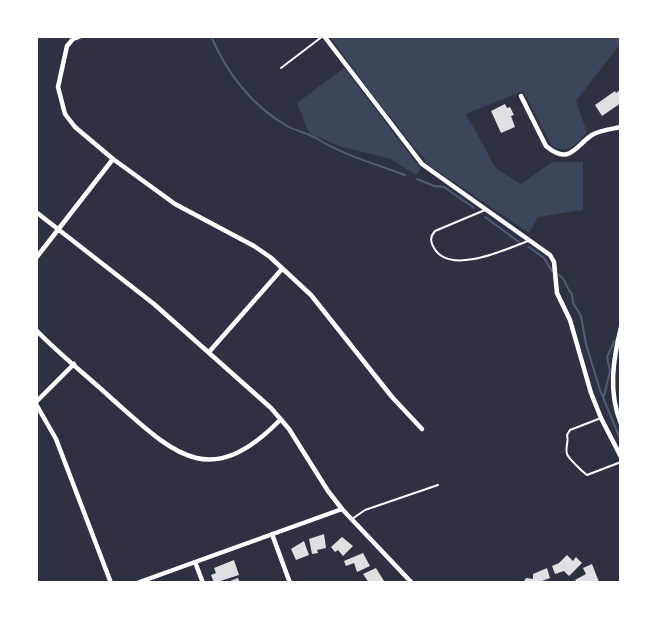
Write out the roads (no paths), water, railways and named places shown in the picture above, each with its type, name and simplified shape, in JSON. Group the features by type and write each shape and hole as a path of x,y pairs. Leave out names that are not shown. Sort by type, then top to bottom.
{"street":[{"path":"81,36 73,39 68,46 58,87 65,114 75,127 113,159 175,204 254,246 282,269 311,295 392,397 422,429"},
{"path":"323,36 422,164 531,240 554,262 557,293 570,320 591,393 621,457"},
{"path":"521,96 546,146 553,152 568,154 577,150 592,135 621,128"},
{"path":"36,258 113,159"},
{"path":"36,212 154,304 271,408 281,419 328,491 412,583"},
{"path":"209,352 282,269"},
{"path":"621,327 616,343 612,388 613,401 621,424"},
{"path":"36,330 168,447 192,457 206,459 234,455 281,419"},
{"path":"74,364 36,403 56,439 111,583"},
{"path":"137,583 342,508"},
{"path":"272,534 290,583"},
{"path":"195,562 203,583"}],"lane":[{"path":"281,68 323,36"},
{"path":"487,210 435,231 431,241 438,253 449,259 480,259 531,240"},
{"path":"601,418 570,430 567,435 568,457 587,475 621,462"},
{"path":"352,519 365,510 438,485"}],"waterway":[{"path":"211,36 224,62 241,87 274,118 290,128 313,136 348,154 405,175"},
{"path":"417,179 434,186 444,187 474,208"},
{"path":"485,217 519,242"},
{"path":"529,247 544,258 552,271"},
{"path":"559,275 564,279 572,294 573,303 581,316 586,344 600,390 621,441"},
{"path":"604,396 610,371 607,357 615,340"}]}
